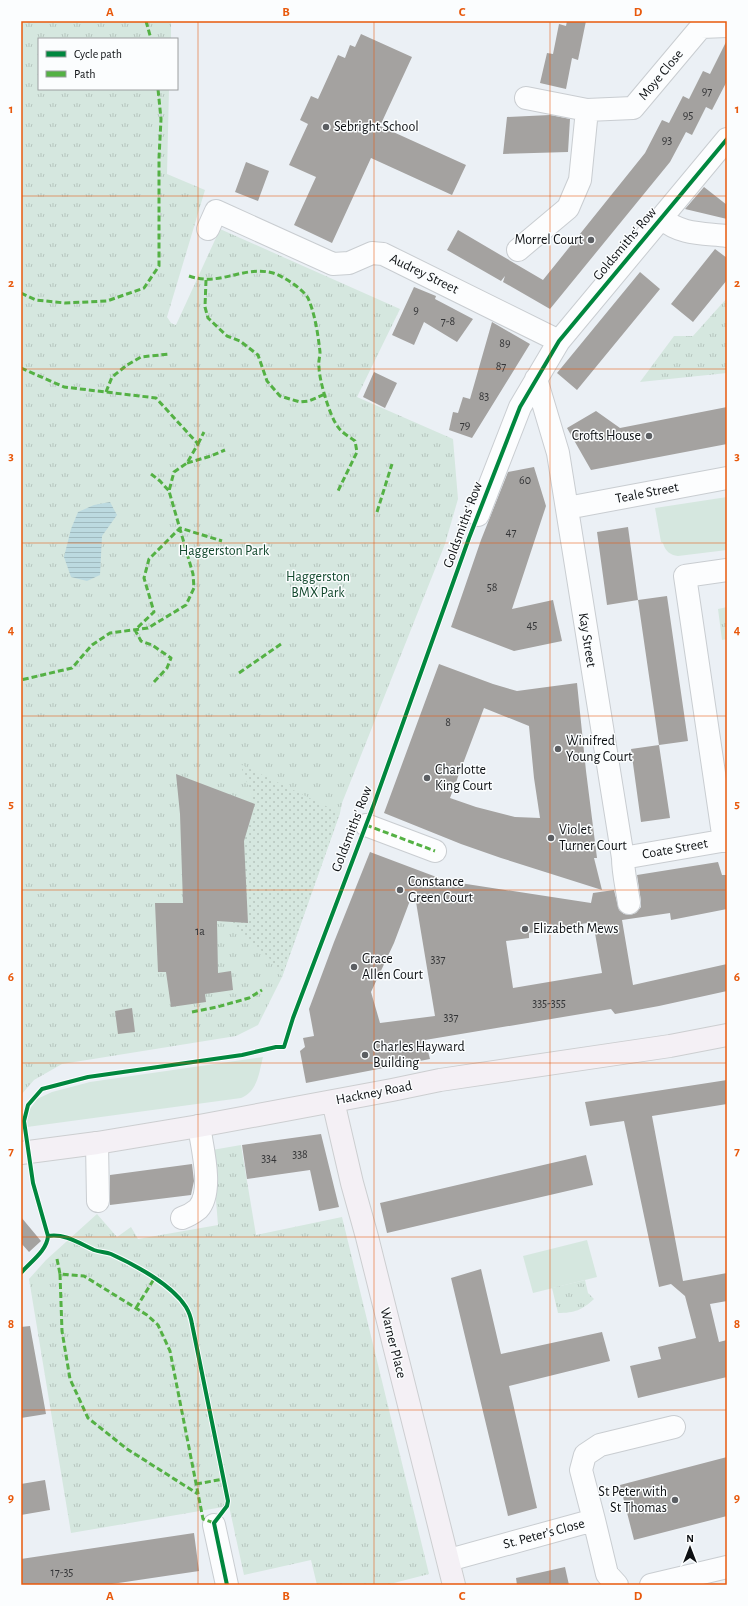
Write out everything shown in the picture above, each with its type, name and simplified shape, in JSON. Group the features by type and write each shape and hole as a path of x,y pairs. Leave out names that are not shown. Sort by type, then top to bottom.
{"main road":[{"name":"Hackney Road","path":"21,1153 199,1126 440,1080 670,1046 727,1035"},
{"name":"Warner Place","path":"333,1100 352,1183 367,1237 454,1585"}],"street":[{"name":"Moye Close","path":"526,98 587,110 633,108 701,28 727,26"},
{"path":"518,250 568,208 580,180 587,110"},
{"name":"Goldsmiths' Row","path":"478,515 520,407 559,341 727,139"},
{"name":"Audrey Street","path":"208,229 216,211 333,264 349,263 372,253 384,254 559,341"},
{"path":"661,218 669,225 681,231 727,236"},
{"name":"Kay Street","path":"536,379 558,453 590,663 623,858 623,873 629,903"},
{"name":"Teale Street","path":"567,508 727,478"},
{"path":"725,840 719,751 685,576 727,570"},
{"path":"366,825 435,851"},
{"name":"Coate Street","path":"623,858 725,840"},
{"path":"182,1218 199,1208 206,1190 199,1126"},
{"path":"97,1142 98,1201"},
{"path":"594,1520 581,1470 585,1455 600,1445 674,1427"},
{"name":"St. Peter's Close","path":"448,1560 594,1520 607,1574 617,1585"},
{"path":"214,1525 227,1585"},
{"path":"651,1585 674,1582 727,1567"}],"green space":[{"name":"Haggerston Park","path":"21,21 171,21 171,38 38,38 38,90 169,90 167,174 205,190 167,317 171,323 176,325 220,229 400,309 357,397 453,439 458,499 445,544 342,803 340,813 282,977 258,1025 236,1036 62,1064 34,1080 21,1095"},
{"path":"727,298 727,373 640,382 674,336 693,336"},
{"path":"727,497 727,550 678,556 670,554 661,542 655,508"},
{"path":"727,607 727,639 722,640 718,609"},
{"path":"240,764 340,813 282,977 270,959 231,922 243,822 255,804"},
{"path":"263,1057 259,1075 254,1086 247,1095 241,1098 27,1127 30,1109 37,1099 52,1092 90,1082"},
{"path":"241,1145 256,1235 342,1217 429,1574 386,1585 317,1585 311,1560 244,1575 229,1506 71,1533 29,1279 46,1260 97,1214 117,1237 131,1227 138,1239 218,1225 212,1150"},
{"path":"587,1240 597,1277 533,1293 523,1256"},
{"path":"585,1280 588,1293 594,1299 586,1306 578,1310 558,1313 552,1288"}],"water":[{"path":"110,502 117,515 102,536 100,575 87,581 71,577 64,557 71,529 78,512 94,505"}],"building":[{"path":"567,21 586,21 578,60 572,58 566,89 540,83 547,53 553,54 559,24 566,26"},
{"path":"361,34 412,57 380,126 466,165 452,195 371,158 332,243 294,225 316,177 289,165 308,124 300,120 311,96 318,99 338,55 345,58 350,45 355,47"},
{"name":"Morrel Court","path":"727,40 727,81 712,110 706,107 692,135 686,132 670,162 550,309 503,282 505,276 501,281 447,250 458,230 543,280 645,153 662,120 669,123 683,96 689,99 703,71 710,74"},
{"path":"550,115 570,119 568,152 503,154 507,117"},
{"path":"246,162 269,171 258,201 235,192"},
{"path":"704,187 727,205 727,219 685,209"},
{"path":"715,249 727,258 727,280 693,322 671,304"},
{"path":"640,272 660,289 577,390 557,373"},
{"path":"414,287 436,296 435,299 473,319 457,342 424,322 414,345 392,335"},
{"path":"492,322 530,344 472,438 449,430 453,412 458,413 463,397 470,399"},
{"path":"374,372 397,383 385,408 363,397"},
{"name":"Crofts House","path":"727,407 727,444 591,470 567,428 596,411 620,428"},
{"path":"534,467 546,506 512,609 553,600 562,641 514,651 451,627 481,540 508,472"},
{"path":"628,527 638,600 607,605 597,532"},
{"path":"667,596 688,741 659,745 638,600"},
{"path":"439,664 493,684 517,691 577,683 597,858 594,858 602,890 461,844 384,813","holes":["484,708 529,726 534,778 540,818 515,817 476,807 450,798"]},
{"path":"659,745 670,818 641,822 631,749"},
{"path":"176,774 255,804 244,841 248,923 217,921 218,973 231,971 233,990 205,994 206,1002 171,1007 166,972 158,972 155,903 183,903 180,814"},
{"path":"370,852 447,881 591,903 593,893 614,890 619,910 624,914 630,915 636,913 641,907 637,875 718,862 722,875 727,875 727,909 671,920 670,913 622,920 633,985 727,964 727,991 615,1014 611,1009 425,1040 430,1059 306,1083 300,1051 305,1047 303,1038 314,1036 309,1009","holes":["414,890 435,1016 380,1023 371,992 394,943","593,922 602,973 513,988 506,941 529,938 529,933"]},
{"path":"132,1008 135,1032 118,1034 115,1011"},
{"path":"727,1080 727,1104 652,1116 683,1281 727,1273 727,1301 710,1304 719,1342 727,1340 727,1377 638,1398 630,1366 661,1359 658,1347 696,1338 685,1296 671,1284 659,1287 624,1121 590,1126 585,1102"},
{"path":"321,1134 339,1207 319,1211 310,1170 247,1179 242,1145"},
{"path":"586,1155 593,1185 387,1233 380,1203"},
{"path":"192,1164 194,1181 191,1195 110,1205 110,1175"},
{"path":"21,1217 41,1241 29,1252 21,1243"},
{"path":"481,1269 501,1354 602,1332 610,1361 509,1386 537,1508 508,1516 451,1278"},
{"path":"30,1326 46,1414 21,1418 21,1327"},
{"name":"St Peter with St Thomas","path":"727,1457 727,1516 634,1540 620,1485"},
{"path":"45,1480 50,1510 21,1515 21,1484"},
{"path":"194,1533 199,1571 105,1585 21,1585 21,1559"},
{"path":"565,1567 569,1585 517,1585 516,1578"}],"marked path":[{"path":"146,21 151,38"},
{"path":"21,293 36,300 65,303 107,301 144,288 159,266 159,158 161,119 158,90"},
{"path":"189,276 200,279 211,279 241,273 262,271 273,273 292,283 308,298 313,311 317,331 320,352 319,373 326,398 335,422 342,431 355,441 357,452 337,493"},
{"path":"206,280 205,307 208,318 227,336 240,341 258,355 267,381 280,396 300,402 309,401 325,394"},
{"path":"106,392 112,377 127,365 141,357 169,354"},
{"path":"21,368 64,387 156,398 198,444 187,463 174,472 169,491 193,574 194,588 186,605 148,628 110,633 92,645 72,668 21,680"},
{"path":"198,444 204,432"},
{"path":"187,463 225,450"},
{"path":"377,512 392,464"},
{"path":"151,474 169,491"},
{"path":"154,682 167,668 171,658 152,645 141,641 135,630 154,612 144,578 149,559 180,528 222,541"},
{"path":"239,673 281,644"},
{"path":"366,825 435,851"},
{"path":"192,1012 249,998 262,990"},
{"path":"57,1259 60,1274 84,1276 147,1315 158,1325 170,1351 203,1519 214,1523"},
{"path":"60,1274 62,1331 70,1379 88,1418 127,1449 198,1494"},
{"path":"136,1308 154,1279"},
{"path":"196,1484 224,1479"}],"cycle path":[{"path":"21,1273 45,1247 48,1236 33,1183 24,1121 28,1105 42,1089 88,1077 242,1055 276,1047 284,1047 293,1018 374,804 469,538 520,407 559,341 727,139"},
{"path":"48,1236 54,1235 66,1237 94,1250 111,1254 131,1264 152,1276 172,1291 187,1309 192,1322 228,1501 227,1506 214,1523 227,1585"}],"place":[{"name":"Sebright School","path":"326,127"},
{"name":"Morrel Court","path":"591,240"},
{"name":"Crofts House","path":"649,436"},
{"name":"Winifred Young Court","path":"558,749"},
{"name":"Charlotte King Court","path":"427,778"},
{"name":"Violet Turner Court","path":"551,838"},
{"name":"Constance Green Court","path":"400,890"},
{"name":"Elizabeth Mews","path":"525,929"},
{"name":"Grace Allen Court","path":"354,967"},
{"name":"Charles Hayward Building","path":"365,1055"},
{"name":"St Peter with St Thomas","path":"675,1500"}],"park label":[{"name":"Haggerston BMX Park","path":"318,586"}]}
